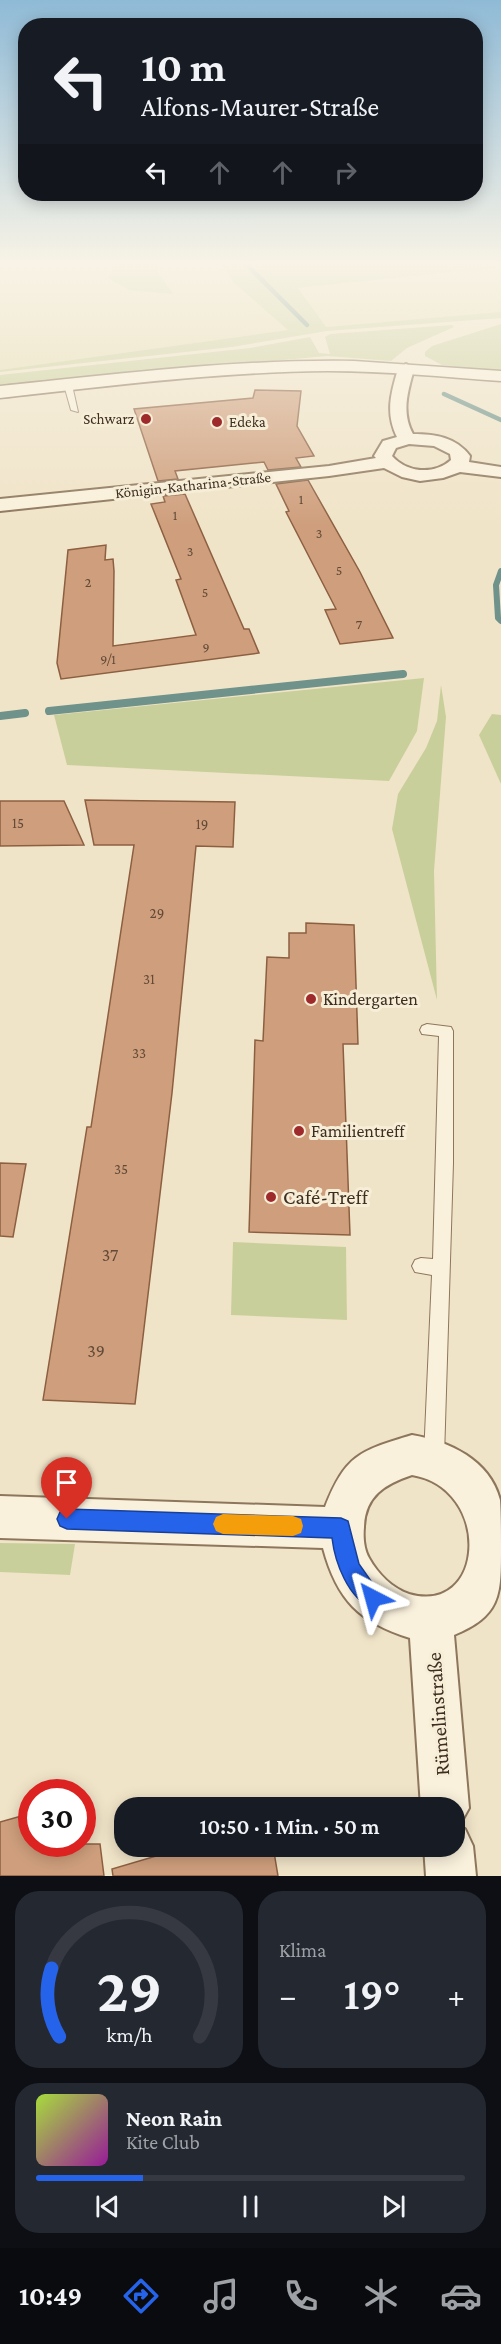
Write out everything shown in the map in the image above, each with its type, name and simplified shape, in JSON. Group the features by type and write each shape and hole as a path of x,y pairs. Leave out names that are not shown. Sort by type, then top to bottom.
{"street":[{"path":"0,392 166,375 305,366 406,369 501,376"},
{"path":"406,369 399,393 396,420 407,439"},
{"path":"457,466 460,456 451,446 431,440 407,439 384,450 383,456 386,462 401,471 425,474 447,471 457,466 501,472"},
{"name":"Königin-Katharina-Straße","path":"0,505 329,471 386,462"},
{"path":"412,1455 434,1459 452,1468 468,1481 483,1502 496,1527 491,1559 481,1588 468,1604 451,1615 431,1620 406,1617 383,1607 363,1589 351,1570 344,1549 341,1528 345,1504 355,1484 370,1468 390,1458 412,1455"},
{"path":"0,1517 341,1528"},
{"name":"Rümelinstraße","path":"431,1620 444,1797"},
{"path":"449,1857 451,1876"}],"lane":[{"path":"68,385 75,410"},
{"path":"427,1030 446,1031 445,1163 434,1459"},
{"path":"421,1266 441,1268"}],"shaded area":[{"path":"0,351 141,351 0,370"}],"green space":[{"path":"140,351 199,351 0,372 0,370"},
{"path":"226,351 318,351 319,353 330,354 329,351 404,351 391,361 327,356 0,386 0,375"},
{"path":"501,351 501,372 442,365 425,356 425,352"},
{"path":"424,678 417,731 389,781 67,765 54,715"},
{"path":"441,685 446,717 434,871 437,1000 392,829 398,794 426,748 437,721"},
{"path":"492,714 501,715 501,784 479,735"},
{"path":"233,1242 346,1247 347,1320 231,1315"},
{"path":"0,1543 75,1544 70,1575 0,1572"}],"building":[{"name":"Edeka","path":"255,390 301,391 297,426 314,456 296,458 301,467 268,470 264,462 175,471 178,479 158,481 134,409 253,398"},
{"path":"308,480 360,572 393,638 340,644 325,610 336,609 286,512 289,511 276,484"},
{"path":"185,494 244,629 249,629 259,653 61,679 57,663 68,550 106,545 105,560 113,559 113,646 196,635 176,580 181,579 151,504 165,502 163,496"},
{"path":"85,800 235,802 233,847 196,846 172,1093 135,1404 43,1400 87,1127 91,1127 134,845 94,845"},
{"path":"0,801 64,801 84,845 0,846"},
{"path":"306,923 354,925 358,1044 343,1044 350,1235 249,1232 255,1040 263,1041 267,957 289,958 289,933 306,933"},
{"path":"0,1163 26,1164 13,1237 0,1236"},
{"path":"18,1817 18,1857 96,1857 96,1844 100,1844 104,1876 0,1876 0,1822"},
{"path":"153,1857 275,1857 278,1876 113,1876 112,1869"}],"waterway":[{"path":"444,394 501,420"},
{"path":"501,571 496,585 498,618 501,621"},
{"path":"49,711 403,674"},
{"path":"0,716 25,713"}],"slow traffic":[{"path":"223,1524 293,1526"}],"place":[{"name":"Schwarz","path":"146,419"},
{"name":"Edeka","path":"217,422"},
{"name":"Kindergarten","path":"311,999"},
{"name":"Familientreff","path":"299,1131"},
{"name":"Café-Treff","path":"271,1197"}],"route":[{"path":"67,1519 341,1528 344,1549 351,1570 363,1589 373,1598"}]}
